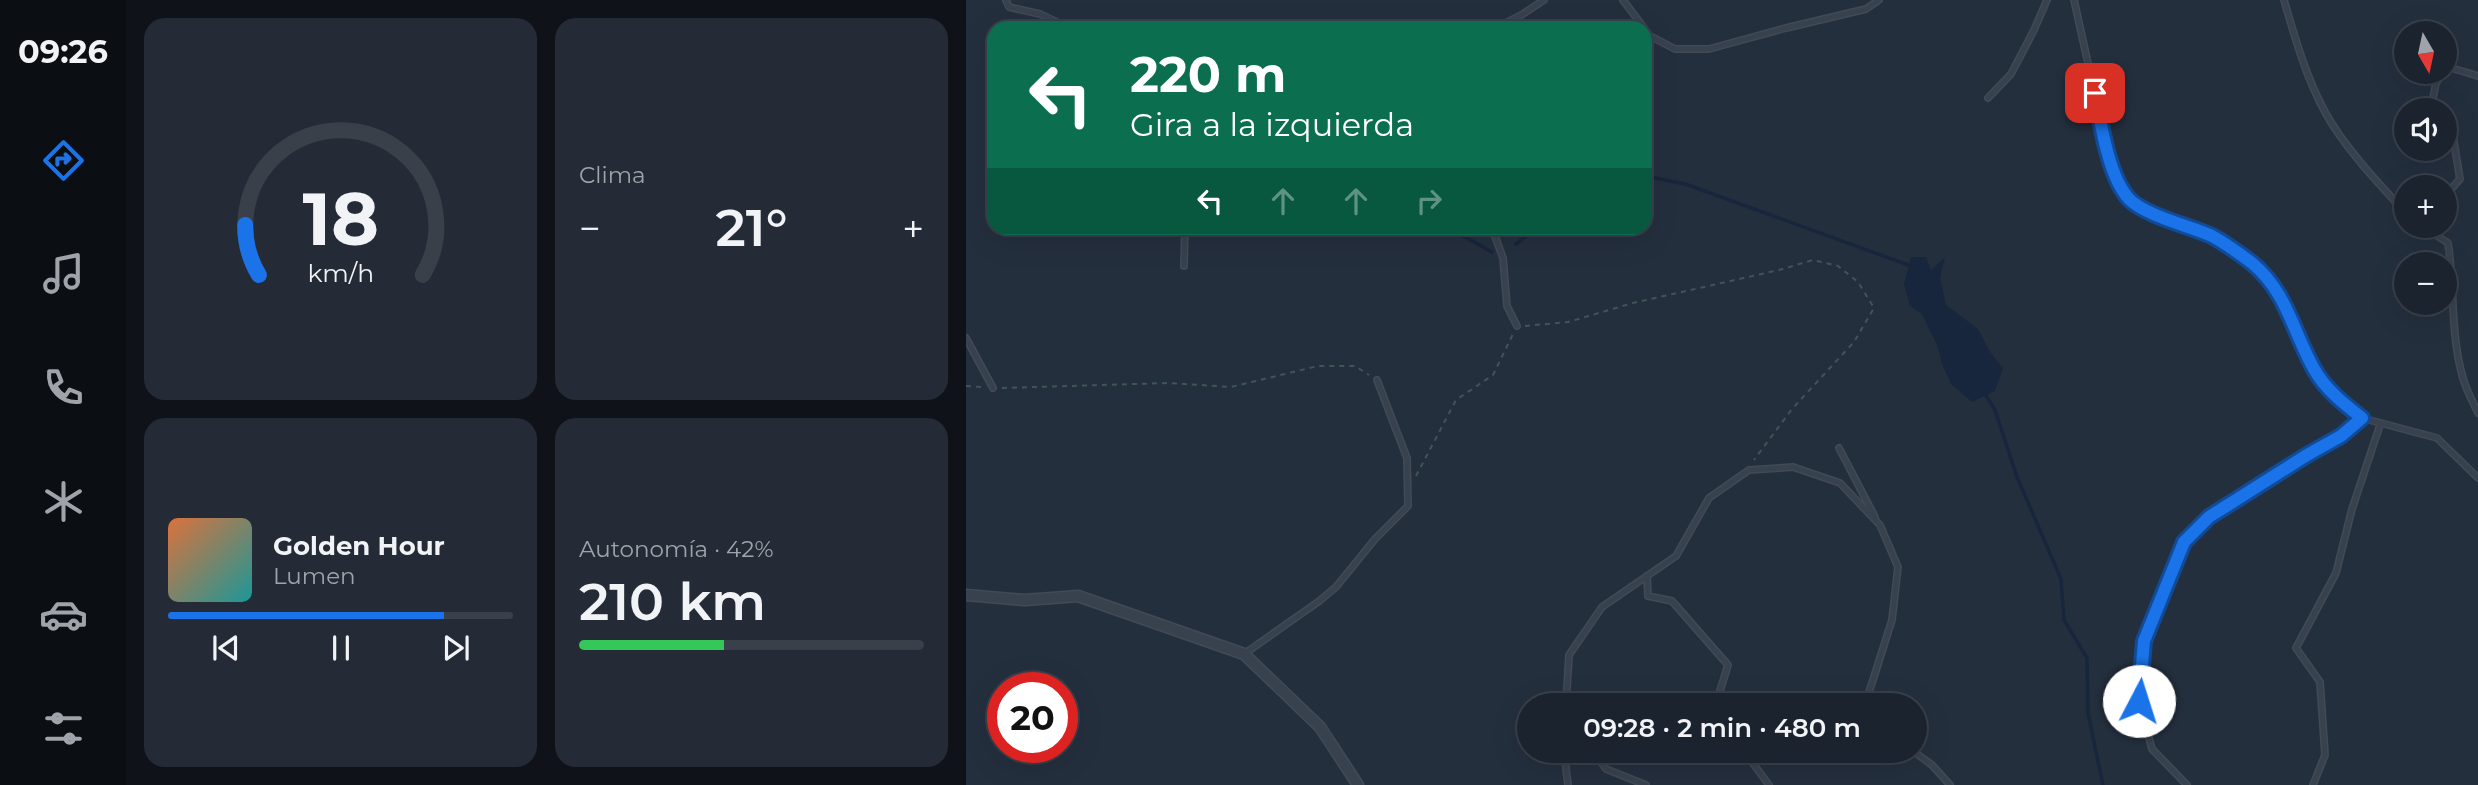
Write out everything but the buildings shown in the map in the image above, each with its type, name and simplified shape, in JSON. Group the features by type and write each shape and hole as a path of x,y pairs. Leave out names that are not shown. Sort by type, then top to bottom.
{"street":[{"path":"966,595 1025,600 1078,596 1244,654 1320,727 1358,785"}],"lane":[{"path":"1006,0 1009,7 1040,14 1055,21"},
{"path":"1511,21 1544,0"},
{"path":"1623,0 1638,21"},
{"path":"1652,37 1675,50 1709,49 1786,27 1866,9 1879,0"},
{"path":"1989,98 2011,74 2046,0"},
{"path":"2074,0 2111,167 2129,199 2157,216 2213,237 2253,264 2279,295 2294,321 2314,369 2334,396 2362,418 2380,425 2437,438 2478,478"},
{"path":"2284,0 2301,59 2326,113 2371,175 2394,200"},
{"path":"2457,70 2478,76"},
{"path":"2457,161 2460,179 2457,182"},
{"path":"1184,266 1185,235"},
{"path":"1495,235 1503,258 1507,306 1517,326"},
{"path":"2440,238 2448,243 2452,267 2453,319 2463,379 2478,413"},
{"path":"966,338 993,388"},
{"path":"1244,654 1336,587 1375,539 1408,506 1407,458 1377,380"},
{"path":"2187,785 2152,749 2139,701 2144,641 2184,542 2209,517 2341,436 2362,418"},
{"path":"2313,785 2325,755 2320,682 2296,648 2336,573 2352,509 2380,425"},
{"path":"1839,448 1880,525 1898,567 1892,620 1869,693"},
{"path":"1567,693 1569,655 1602,607 1676,556 1709,498 1749,470 1793,467 1840,483 1880,525"},
{"path":"1647,576 1648,596 1672,601 1728,665 1719,693"},
{"path":"1927,761 1950,785"},
{"path":"1566,763 1569,785"},
{"path":"1601,763 1606,769 1646,785"},
{"path":"1753,763 1769,785"}],"path":[{"path":"1408,493 1456,400 1493,375 1517,326 1568,322 1633,303 1813,260 1838,266 1858,282 1874,308 1854,342 1791,409 1745,473"},
{"path":"966,386 993,388 1169,383 1231,387 1318,366 1355,366 1377,380"}],"water":[{"path":"1911,257 1926,257 1931,270 1945,257 1940,277 1946,305 1978,329 1990,352 2003,368 1995,391 1972,402 1951,384 1922,314 1910,306 1904,284"}],"waterway":[{"path":"1652,177 1685,184 1911,266"},
{"path":"1462,235 1492,252"},
{"path":"1516,244 1528,235"},
{"path":"1985,394 1995,410 2017,477 2061,579 2064,620 2087,658 2088,713 2103,785"}],"route":[{"path":"2095,93 2111,167 2129,199 2157,216 2213,237 2253,264 2279,295 2294,321 2314,369 2334,396 2362,418 2341,436 2209,517 2184,542 2144,641 2139,701"}]}
